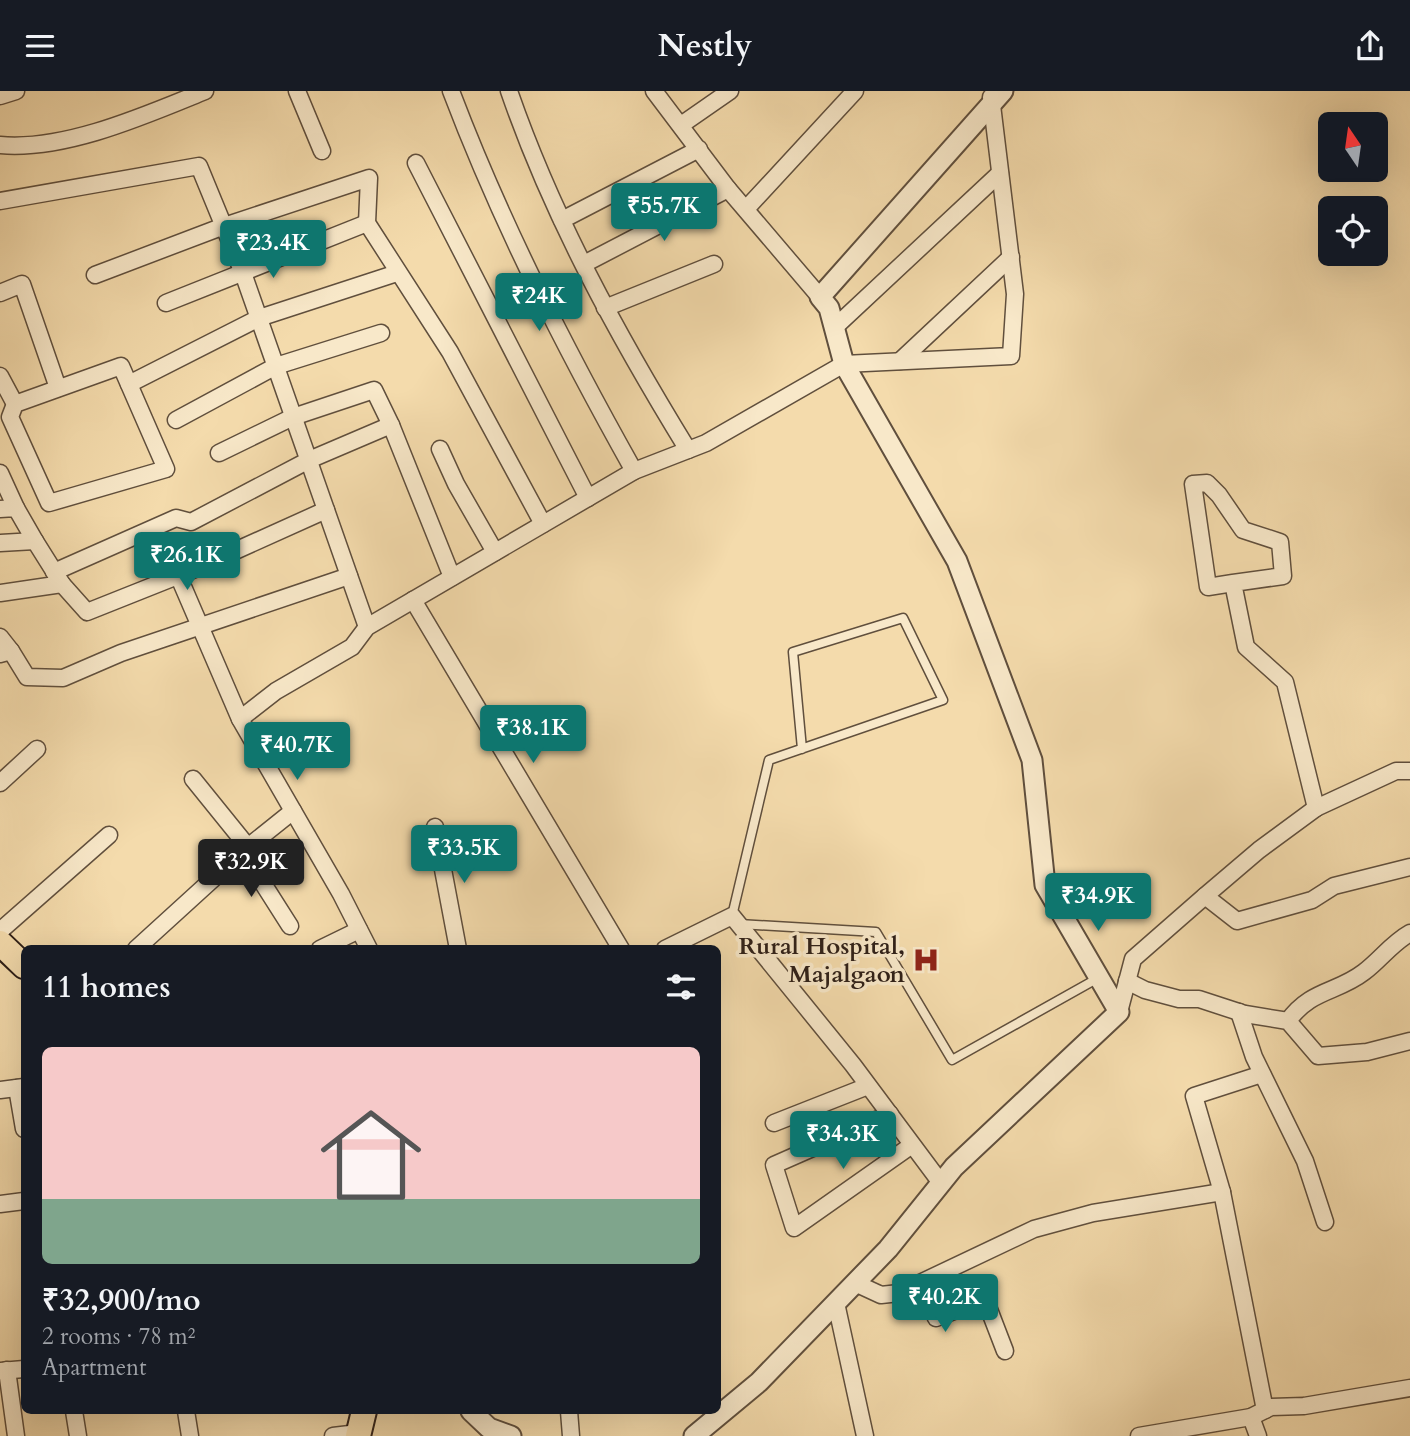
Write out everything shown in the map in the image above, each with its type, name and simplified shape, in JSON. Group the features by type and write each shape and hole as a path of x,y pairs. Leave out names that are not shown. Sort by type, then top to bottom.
{"main road":[{"path":"0,943 21,963"}],"street":[{"path":"0,96 16,91"},
{"path":"0,145 17,146 109,130 205,91"},
{"path":"297,91 322,151"},
{"path":"451,91 482,174 578,370 634,471"},
{"path":"509,91 531,156 605,308 621,340 688,450"},
{"path":"654,91 728,189 829,308 844,364 957,561 1032,760 1045,885 1119,1012"},
{"path":"681,125 730,91"},
{"path":"746,209 855,91"},
{"path":"820,297 995,95"},
{"path":"240,719 276,691 352,647 367,627 452,577 634,471 706,443 844,364 1011,356 1015,295 1000,173 995,95"},
{"path":"562,220 699,149"},
{"path":"416,163 588,498"},
{"path":"0,201 199,166 243,273 367,627"},
{"path":"834,328 1000,173"},
{"path":"95,275 224,226 369,178 367,223 450,352 543,524"},
{"path":"584,264 728,189"},
{"path":"166,303 367,223"},
{"path":"900,361 1011,257"},
{"path":"605,308 714,264"},
{"path":"129,384 259,317 397,273"},
{"path":"0,293 22,284 58,389"},
{"path":"176,420 275,366 381,333"},
{"path":"0,376 8,413 49,503 166,468 121,366 58,389 8,413"},
{"path":"219,453 293,417 374,390 391,425 452,577"},
{"path":"0,593 58,578 176,518 191,522 309,460 391,425"},
{"path":"440,449 495,552"},
{"path":"0,473 8,509 35,541 58,578 87,612 326,510"},
{"path":"1193,484 1207,484 1219,495 1243,530 1280,542 1283,576 1233,583 1208,587 1193,484"},
{"path":"0,544 35,541"},
{"path":"178,575 240,719 367,945"},
{"path":"0,637 6,653 27,677 63,678 121,653 349,576"},
{"path":"1233,583 1246,647 1285,682 1316,808"},
{"path":"413,600 619,945"},
{"path":"0,783 37,749"},
{"path":"721,1414 760,1382 888,1249 954,1167 1119,1012 1133,959 1259,850 1316,808 1396,771 1410,771"},
{"path":"193,779 245,849 290,926"},
{"path":"143,945 245,849 293,811"},
{"path":"435,827 457,945"},
{"path":"0,931 110,835"},
{"path":"1205,896 1237,921 1312,900 1334,886 1410,867"},
{"path":"675,945 736,920 890,1114 941,1183"},
{"path":"328,945 359,930"},
{"path":"1288,1021 1300,1004 1363,973 1397,940 1410,933"},
{"path":"1127,981 1145,990 1179,999 1199,999 1288,1021 1318,1056 1367,1052 1410,1041"},
{"path":"1240,1011 1262,1074 1305,1161 1325,1222"},
{"path":"1258,1436 1258,1413 1222,1192 1194,1096 1262,1074"},
{"path":"774,1123 868,1086"},
{"path":"0,1090 21,1088"},
{"path":"890,1114 774,1165 794,1228 912,1145"},
{"path":"855,1283 881,1295 900,1293 1034,1229 1093,1213 1222,1192"},
{"path":"0,1204 21,1201"},
{"path":"922,1284 936,1318 985,1299 1005,1351"},
{"path":"836,1303 864,1436"},
{"path":"16,1436 3,1371 21,1369"},
{"path":"1139,1436 1410,1388"},
{"path":"74,1414 78,1436"},
{"path":"186,1414 190,1436"},
{"path":"474,1414 501,1435"},
{"path":"569,1414 571,1436"},
{"path":"694,1436 721,1414"},
{"path":"333,1436 360,1427"}],"lane":[{"path":"802,749 793,652 903,618 943,700 802,749 769,760 736,920 876,932 952,1061 1100,977"}],"place":[{"name":"Rural Hospital, Majalgaon","path":"926,960"}]}
